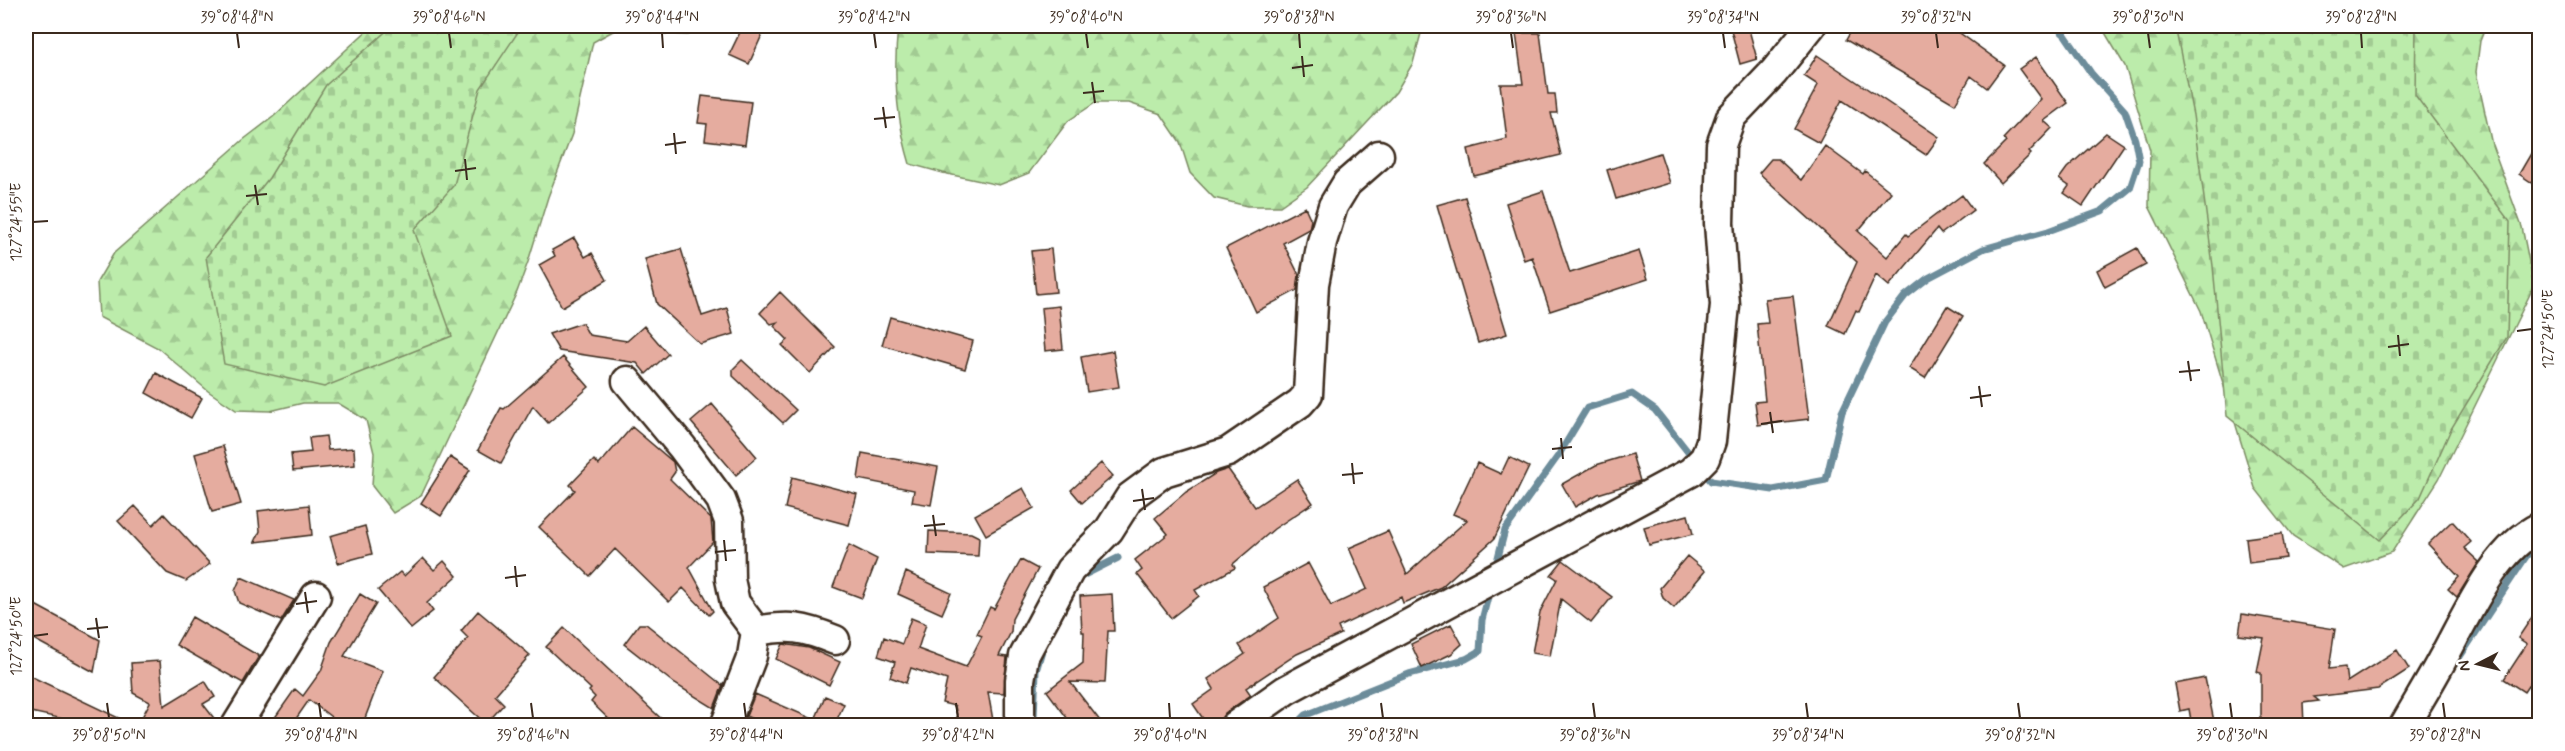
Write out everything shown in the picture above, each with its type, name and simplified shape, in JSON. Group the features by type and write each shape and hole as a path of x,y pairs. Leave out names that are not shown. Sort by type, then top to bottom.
{"street":[{"path":"1234,726 1286,690 1698,465 1712,441 1725,305 1719,224 1721,145 1731,117 1774,72 1811,26"},
{"path":"1020,726 1020,680 1024,656 1070,570 1109,530 1130,497 1164,472 1228,452 1300,403 1308,394 1314,285 1322,242 1333,206 1347,183 1379,155"},
{"path":"627,381 682,447 721,500 729,521 730,579 735,603 756,631 752,656 725,726"},
{"path":"2404,726 2443,659 2480,588 2514,546 2540,527"},
{"path":"237,726 316,596"},
{"path":"756,631 785,626 810,630 835,640"}],"green space":[{"path":"372,26 622,26 593,42 572,134 548,197 517,292 421,496 393,513 372,486 374,453 366,420 338,403 303,403 270,411 236,410 208,391 158,348 99,317 97,282 114,253 243,140 273,117"},
{"path":"392,26 522,26 480,89 454,185 414,230 452,336 324,387 224,364 206,257 269,178 326,85"},
{"path":"623,26 707,26 688,35 654,33"},
{"path":"898,26 1423,26 1413,63 1396,92 1307,187 1280,206 1247,206 1214,198 1190,173 1180,142 1161,114 1129,103 1095,103 1068,121 1029,173 999,185 910,164 897,95"},
{"path":"2101,26 2486,26 2480,41 2476,72 2492,145 2522,227 2534,286 2439,479 2392,552 2344,569 2293,536 2255,488 2201,311 2149,206 2150,150 2125,66"},
{"path":"2175,26 2416,26 2415,95 2510,222 2507,337 2451,429 2420,498 2380,540 2227,416 2213,266 2193,115"}],"building":[{"path":"743,26 766,26 749,64 729,55"},
{"path":"1730,26 1748,26 1757,59 1740,64"},
{"path":"1854,26 1950,26 2004,65 1987,88 1971,76 1955,104 1846,40"},
{"path":"1516,33 1540,33 1548,94 1555,94 1557,113 1551,113 1561,155 1474,176 1468,149 1507,139 1500,84 1523,84"},
{"path":"1817,55 1939,137 1926,155 1842,100 1819,143 1794,129 1818,85 1804,76"},
{"path":"2036,57 2068,103 2044,121 2052,128 2029,152 2031,154 2001,183 1984,164 2006,142 2003,139 2041,99 2019,69"},
{"path":"702,96 751,102 745,145 705,140 707,124 698,123"},
{"path":"2106,133 2124,145 2083,206 2064,193 2069,186 2059,179 2067,168"},
{"path":"2540,138 2540,188 2519,174"},
{"path":"1825,146 1863,174 1865,171 1891,192 1858,231 1887,257 1906,234 1908,236 1962,195 1973,210 1941,234 1937,229 1889,286 1876,275 1859,312 1856,310 1845,334 1828,326 1857,262 1759,173 1771,159 1778,159 1801,180"},
{"path":"1660,153 1670,183 1616,199 1607,170"},
{"path":"1543,191 1570,273 1639,251 1648,279 1550,311 1532,257 1524,260 1506,203"},
{"path":"1465,197 1507,334 1478,343 1437,205"},
{"path":"1305,207 1311,220 1309,229 1283,243 1299,275 1297,290 1256,312 1226,248"},
{"path":"574,238 585,257 592,253 607,280 562,307 539,265 555,256 552,250"},
{"path":"2137,248 2146,265 2105,287 2097,270"},
{"path":"681,249 702,316 727,308 734,334 700,344 657,304 645,259"},
{"path":"1051,249 1056,292 1036,294 1031,251"},
{"path":"780,292 835,347 810,373 782,345 788,340 774,326 778,322 771,324 760,313"},
{"path":"1793,296 1809,419 1758,425 1755,402 1765,401 1757,324 1768,323 1765,299"},
{"path":"1059,306 1063,349 1045,351 1041,308"},
{"path":"1947,306 1963,316 1925,378 1909,368"},
{"path":"890,317 973,341 965,369 882,345"},
{"path":"582,323 589,335 627,341 644,326 668,354 646,374 637,363 559,351 549,334"},
{"path":"1113,351 1119,387 1087,392 1081,357"},
{"path":"563,357 589,387 548,423 533,406 501,463 478,450 501,408 504,409"},
{"path":"742,360 796,410 783,423 733,376 733,369"},
{"path":"156,373 202,398 191,418 146,393"},
{"path":"712,404 757,457 736,475 691,422"},
{"path":"632,427 673,462 675,472 670,479 711,519 713,542 689,567 713,611 709,615 683,588 669,602 615,549 590,576 539,527 575,490 570,485 594,460 599,465"},
{"path":"326,436 328,450 354,448 355,465 293,471 291,454 311,452 309,438"},
{"path":"223,446 241,504 212,512 195,454"},
{"path":"862,453 938,467 931,505 912,502 914,490 858,479"},
{"path":"1632,454 1640,481 1598,494 1575,507 1562,484 1596,465"},
{"path":"450,457 470,470 441,516 421,503"},
{"path":"1509,457 1529,467 1494,539 1441,587 1403,603 1401,597 1338,627 1341,634 1297,654 1246,688 1251,695 1225,713 1215,726 1208,726 1193,704 1214,689 1208,679 1245,654 1239,645 1279,618 1263,587 1308,563 1331,606 1367,589 1349,548 1388,531 1407,574 1467,520 1453,514 1477,463 1501,474"},
{"path":"1101,463 1113,476 1082,503 1071,490"},
{"path":"1228,469 1255,507 1297,479 1313,503 1274,529 1233,564 1235,568 1195,590 1199,596 1171,618 1137,574 1142,570 1135,560 1168,534 1155,518 1186,492 1216,473"},
{"path":"792,477 857,494 849,525 785,508"},
{"path":"1023,488 1034,508 986,535 975,515"},
{"path":"309,505 312,535 255,542 260,531 258,511"},
{"path":"135,506 153,525 164,514 210,564 186,581 167,573 118,521"},
{"path":"1688,515 1693,534 1649,545 1644,527"},
{"path":"2452,521 2471,542 2464,548 2479,562 2457,597 2448,589 2459,577 2428,544"},
{"path":"365,526 372,554 338,563 330,536"},
{"path":"929,531 971,533 979,537 978,556 928,554"},
{"path":"2282,533 2286,558 2249,563 2246,538"},
{"path":"849,545 877,559 862,598 833,587"},
{"path":"1687,556 1705,571 1674,608 1663,598 1660,588"},
{"path":"423,558 434,570 444,561 457,576 427,603 433,611 411,629 378,590 400,572 404,576"},
{"path":"1021,560 1038,569 1012,619 1011,632 999,656 1007,657 1004,693 988,692 994,726 959,726 955,706 942,703 947,680 911,668 906,683 890,677 895,662 878,656 884,637 902,644 911,618 926,624 918,649 966,667 982,636 977,634 990,607 994,609"},
{"path":"1563,560 1612,597 1591,623 1561,599 1550,656 1532,653 1540,612 1557,579 1551,575"},
{"path":"906,572 951,593 942,614 898,594"},
{"path":"241,577 294,600 281,621 239,603 235,591"},
{"path":"360,594 376,604 344,656 383,671 362,726 343,726 309,700 291,726 269,726 295,689 303,696 321,671 331,642"},
{"path":"1112,594 1114,631 1108,631 1105,683 1070,682 1104,726 1073,726 1047,691 1083,663 1084,632 1082,632 1080,596"},
{"path":"26,600 100,640 94,672 26,635"},
{"path":"2540,605 2540,668 2524,692 2504,679 2527,644 2518,638"},
{"path":"478,611 530,655 495,695 504,704 486,724 434,677 468,638 461,631"},
{"path":"2242,614 2335,629 2329,669 2345,667 2347,682 2397,650 2409,669 2378,689 2314,697 2319,701 2303,703 2304,725 2261,726 2261,673 2257,672 2264,638 2239,635"},
{"path":"192,617 259,656 243,683 176,645"},
{"path":"639,624 646,624 722,685 724,682 714,708 675,684 624,644"},
{"path":"1451,624 1462,644 1451,654 1422,668 1411,644"},
{"path":"564,628 669,726 616,726 591,702 595,697 589,691 591,689 546,647"},
{"path":"783,644 809,648 840,662 829,685 776,659"},
{"path":"160,661 164,706 205,681 215,697 203,704 220,726 96,726 26,711 26,674 133,725 141,719 150,702 133,693 131,663"},
{"path":"2205,678 2215,726 2192,726 2189,709 2180,711 2175,684"},
{"path":"755,694 815,720 825,696 844,704 834,726 767,726 746,716"}],"waterway":[{"path":"1702,470 1711,481 1773,490 1826,480 1842,412 1885,322 1905,296 1928,278 1983,249 2048,231 2102,211 2130,188 2139,161 2135,140 2125,111 2091,73 2065,35 2055,26"},
{"path":"1495,569 1505,530 1558,456 1587,408 1632,394 1655,410 1695,461"},
{"path":"2455,664 2527,555 2540,548"},
{"path":"1080,577 1118,558"},
{"path":"1295,726 1306,715 1409,674 1466,659 1480,651 1482,620 1490,589"},
{"path":"1034,716 1036,671 1043,647"}]}
